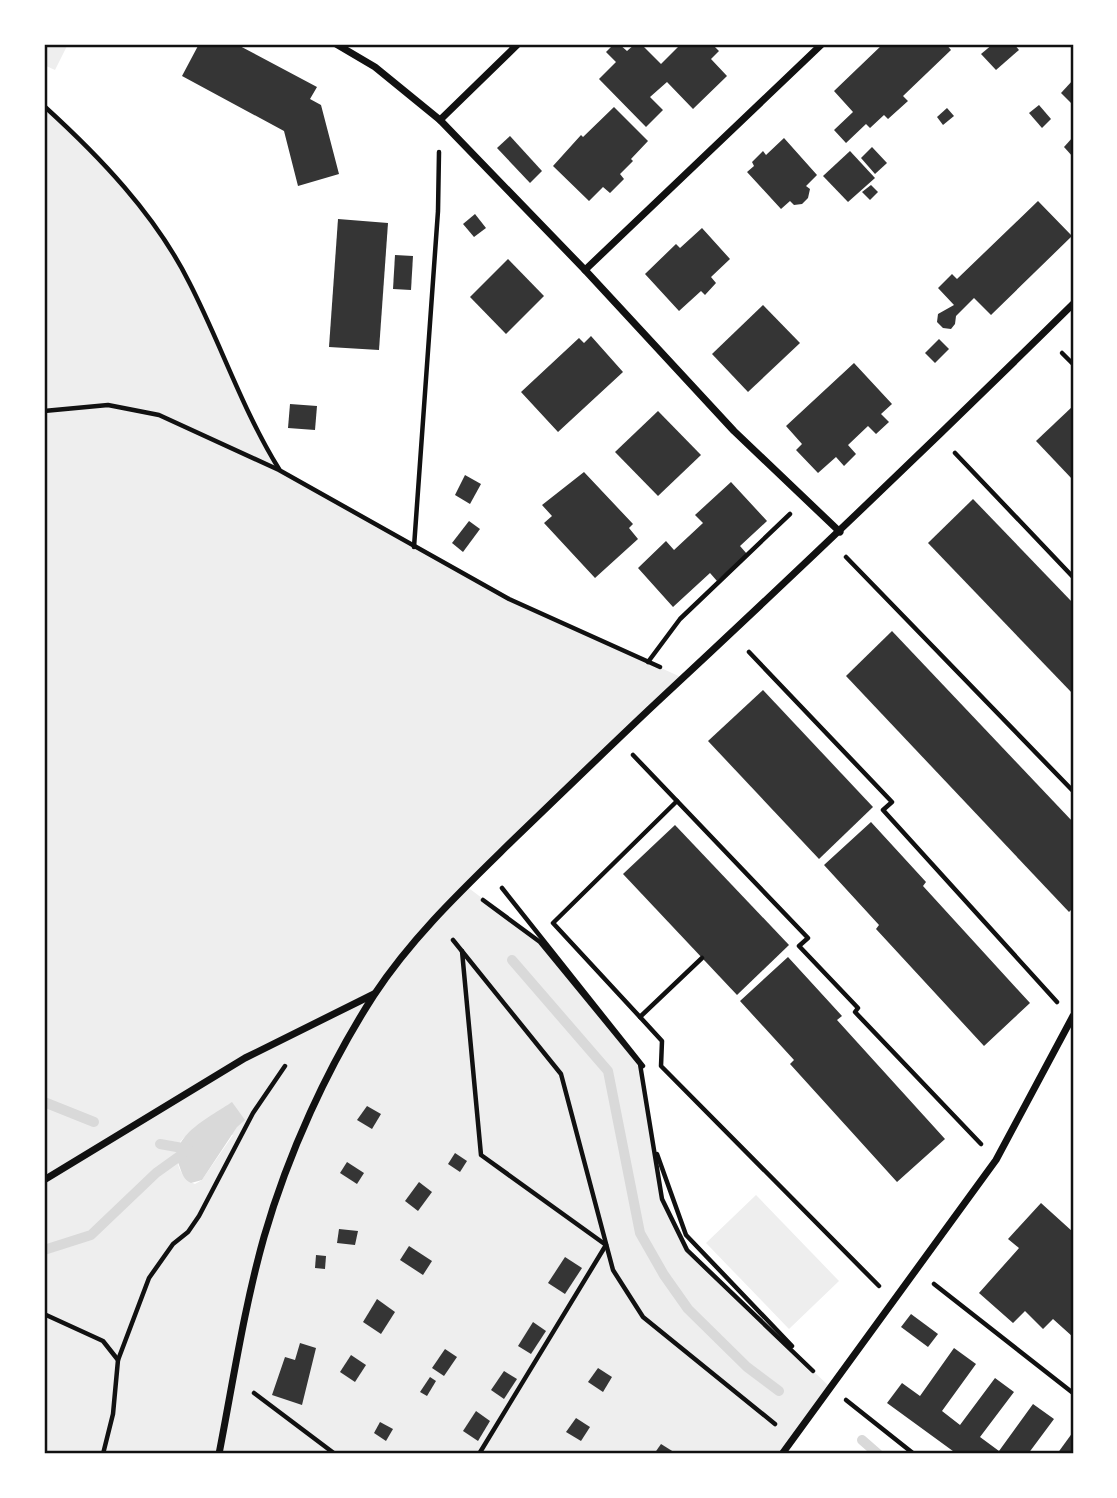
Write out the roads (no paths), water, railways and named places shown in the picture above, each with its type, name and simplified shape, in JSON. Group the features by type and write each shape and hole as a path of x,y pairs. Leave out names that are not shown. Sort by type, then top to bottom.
{"street":[{"path":"336,44 375,67 440,120 585,270 734,431 840,532"},
{"path":"440,120 518,44"},
{"path":"585,270 822,44"},
{"path":"219,1454 254,1280 275,1204 320,1095 375,994 417,939 466,886 840,532 1073,304"},
{"path":"44,1180 245,1058 375,994"},
{"path":"782,1454 996,1160 1073,1017"}],"waterway":[{"path":"512,960 608,1071 640,1233 664,1275 688,1309 747,1367 779,1391"},
{"path":"44,1102 94,1122"},
{"path":"160,1144 188,1149"},
{"path":"44,1250 91,1235 156,1173 188,1150"},
{"path":"862,1440 878,1454"}]}
